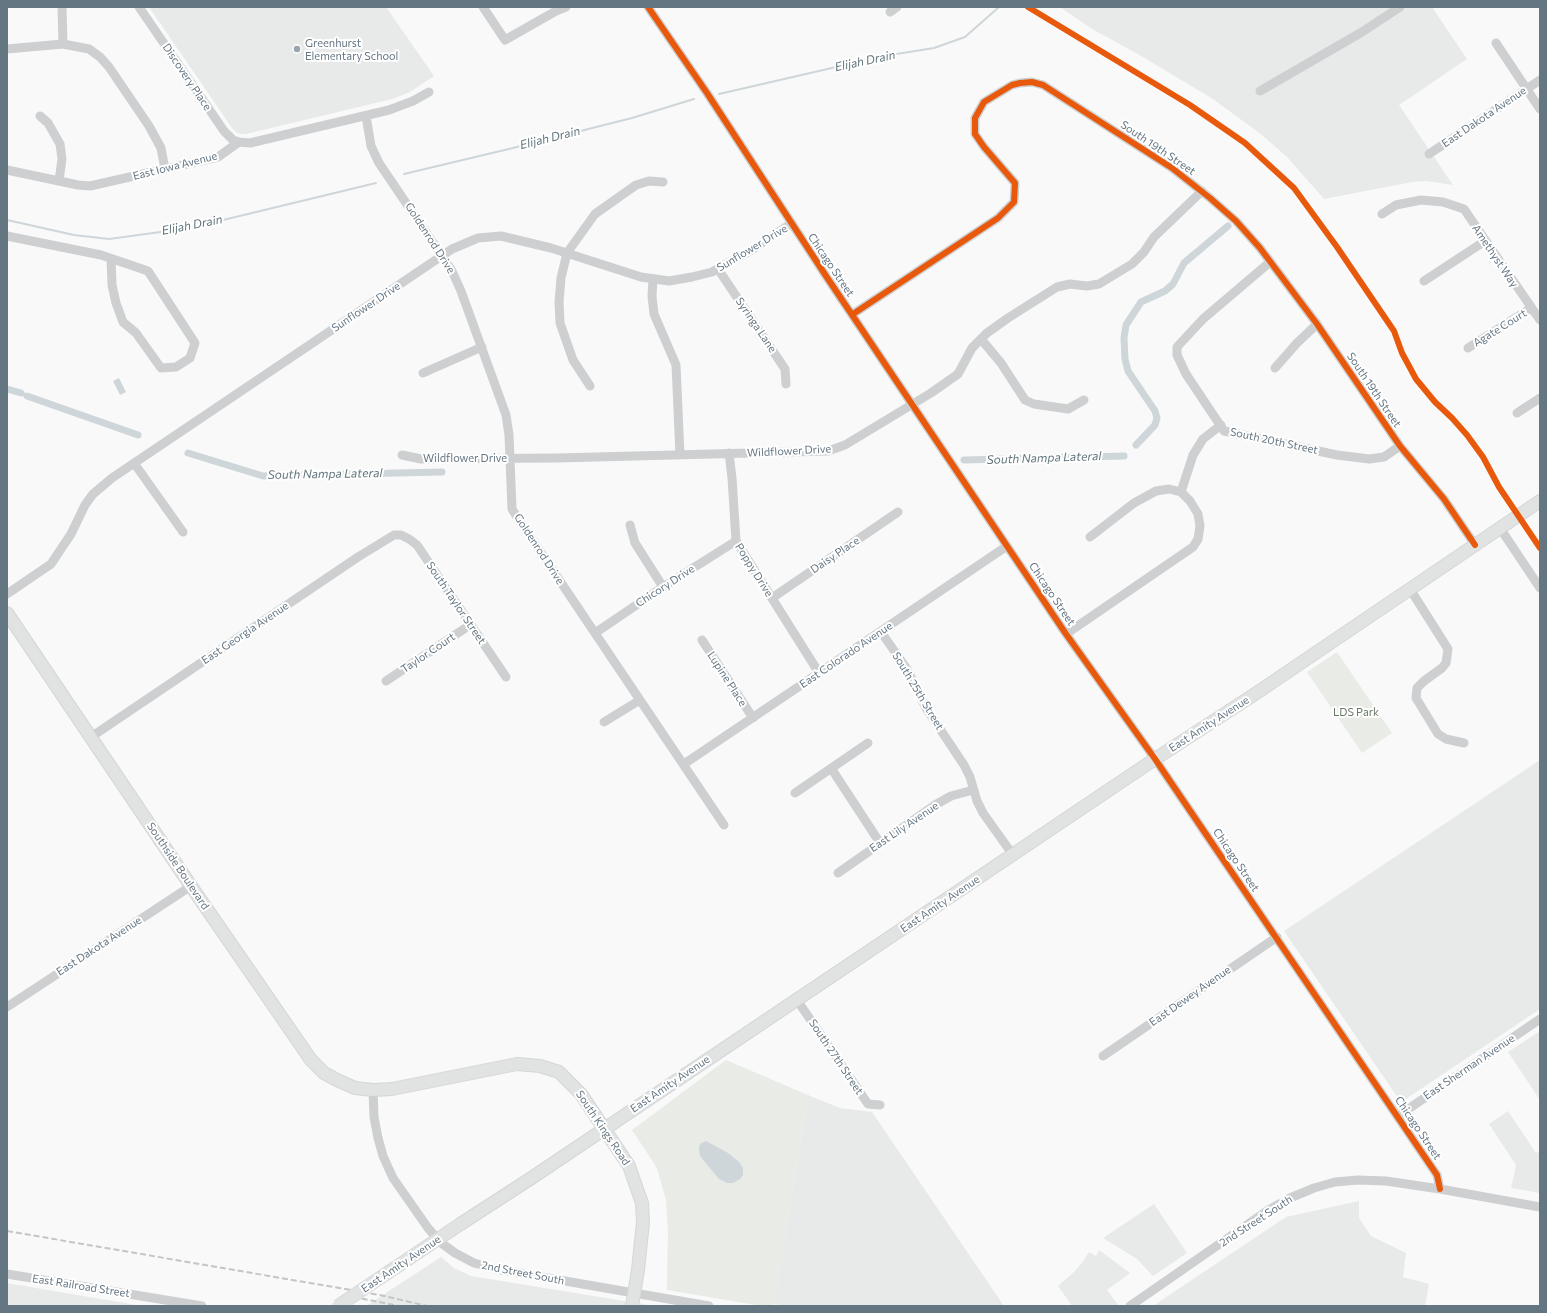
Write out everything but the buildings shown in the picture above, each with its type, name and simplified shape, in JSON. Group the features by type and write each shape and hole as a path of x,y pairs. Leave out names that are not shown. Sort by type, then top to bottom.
{"main road":[{"name":"East Amity Avenue","path":"338,1306 1155,759 1255,694 1540,500"},
{"name":"Southside Boulevard","path":"7,612 191,886 311,1060 324,1073 337,1080 355,1088 373,1090"},
{"name":"South Kings Road","path":"373,1090 392,1089 517,1064 540,1066 559,1072 581,1094 629,1166 642,1203 643,1222 638,1270 632,1306"}],"street":[{"path":"62,7 63,44"},
{"name":"Discovery Place","path":"139,7 224,131 233,140 238,142"},
{"path":"483,7 505,40 556,11 566,7"},
{"name":"Chicago Street","path":"648,7 1066,634 1155,759 1438,1174 1440,1189"},
{"path":"1260,91 1400,7"},
{"path":"1496,43 1540,109"},
{"path":"7,49 63,44 89,49 100,57 109,67 149,126 161,148 165,169"},
{"name":"East Dakota Avenue","path":"1429,154 1540,80"},
{"name":"South 19th Street","path":"853,314 998,218 1014,202 1015,183 984,147 975,134 974,118 984,102 1012,84 1032,82 1043,85 1172,168 1236,221 1260,248 1317,324 1400,446 1444,498 1475,545"},
{"path":"238,142 250,143 397,108 429,92"},
{"path":"40,116 48,123 60,144 62,159 59,181"},
{"name":"Goldenrod Drive","path":"366,116 371,146 380,163 452,271 482,347 506,415 510,435 512,509 724,825"},
{"name":"East Iowa Avenue","path":"7,170 78,185 90,186 218,157 238,142"},
{"path":"590,386 572,360 560,323 559,302 561,278 566,253 595,214 636,185 649,181 663,182"},
{"name":"Wildflower Drive","path":"402,455 421,459 828,451 845,445 931,394 958,374 972,348 981,339 1008,318 1057,287 1070,284 1087,286 1099,284 1132,264 1144,252 1154,237 1202,192"},
{"name":"Amethyst Way","path":"1382,214 1396,205 1421,200 1443,202 1464,209 1540,320"},
{"name":"Sunflower Drive","path":"7,594 51,564 71,534 85,505 93,494 134,463 452,249 478,238 501,236 566,253 641,277 669,280 692,277 712,272 753,249 792,224"},
{"path":"7,236 101,255 148,271 195,343 190,358 176,367 161,368 136,333 123,322 116,303 112,285 112,259"},
{"path":"1424,281 1485,241"},
{"name":"South 20th Street","path":"1270,262 1202,319 1177,347 1177,355 1186,374 1224,431 1337,455 1369,459 1384,457 1400,446"},
{"name":"Syringa Lane","path":"718,269 785,369 786,384"},
{"path":"653,279 652,296 654,314 676,365 680,455"},
{"name":"Agate Court","path":"1468,348 1531,308"},
{"path":"1276,368 1297,343 1317,324"},
{"path":"981,339 1001,363 1025,400 1034,404 1068,409 1084,400"},
{"path":"423,373 482,347"},
{"path":"1517,413 1540,398"},
{"path":"1181,492 1193,455 1203,439 1220,425"},
{"name":"Poppy Drive","path":"729,453 736,540 819,673"},
{"path":"134,463 183,532"},
{"path":"1066,634 1193,547 1198,539 1200,526 1198,514 1190,501 1181,492 1169,489 1156,491 1134,503 1090,537"},
{"name":"Daisy Place","path":"772,598 898,512"},
{"path":"630,525 635,543 663,587"},
{"path":"1500,528 1540,588"},
{"name":"South Taylor Street","path":"401,535 417,545 506,676"},
{"name":"East Georgia Avenue","path":"90,737 358,557 389,537 401,535"},
{"name":"Chicory Drive","path":"595,633 736,540"},
{"name":"East Colorado Avenue","path":"684,764 1008,546"},
{"path":"1410,589 1448,649 1446,663 1442,668 1424,680 1417,688 1416,698 1438,734 1446,739 1464,743"},
{"name":"Taylor Court","path":"386,681 470,625"},
{"name":"South 25th Street","path":"881,632 907,669 926,708 964,765 983,813 1013,855"},
{"name":"Lupine Place","path":"702,640 753,718"},
{"path":"604,722 640,700"},
{"path":"795,793 868,743"},
{"path":"832,768 880,843"},
{"name":"East Lily Avenue","path":"838,873 935,805 951,796 973,790"},
{"name":"East Dakota Avenue","path":"7,1007 191,886"},
{"name":"East Dewey Avenue","path":"1103,1056 1277,937"},
{"name":"South 27th Street","path":"797,1000 868,1104 880,1105"},
{"name":"East Sherman Avenue","path":"1398,1116 1540,1019"},
{"name":"2nd Street South","path":"373,1090 374,1118 378,1138 383,1156 393,1178 428,1228 440,1242 455,1253 474,1263 496,1269 709,1306"},
{"name":"2nd Street South","path":"1130,1306 1267,1212 1290,1198 1314,1188 1335,1182 1358,1180 1386,1181 1540,1207"},
{"name":"East Railroad Street","path":"7,1274 202,1306"}],"shaded area":[{"name":"Greenhurst Elementary School","path":"149,7 386,7 434,76 410,92 392,99 246,134 240,134 232,128"},
{"path":"1060,7 1432,7 1467,59 1399,105 1453,185 1427,181 1412,182 1324,199 1287,157 1262,135 1213,99 1136,53 1092,29"},
{"path":"119,378 126,392 120,395 113,381"},
{"path":"1540,760 1540,1009 1406,1099 1398,1098 1284,931"},
{"path":"1540,1031 1540,1100 1508,1052"},
{"path":"808,1095 840,1108 872,1112 1004,1306 785,1306 774,1304"},
{"path":"1508,1111 1536,1153 1540,1151 1540,1193 1511,1188 1516,1165 1489,1124"},
{"path":"706,1141 728,1153 739,1162 743,1168 743,1175 740,1179 733,1183 727,1183 719,1179 700,1156 700,1144"},
{"path":"1359,1201 1359,1218 1371,1236 1406,1253 1403,1277 1429,1284 1425,1306 1153,1306 1286,1217"},
{"path":"1154,1204 1187,1253 1153,1276 1137,1259 1103,1238"},
{"path":"1099,1250 1130,1273 1107,1290 1119,1306 1072,1306 1058,1286 1074,1272 1089,1252 1096,1256"},
{"path":"441,1257 454,1268 471,1276 655,1306 366,1306"},
{"path":"7,1283 142,1306 7,1306"}],"green space":[{"name":"LDS Park","path":"1337,652 1392,733 1362,753 1307,672"},
{"path":"726,1060 808,1095 774,1306 762,1306 667,1290 668,1230 666,1200 657,1168 632,1130"}],"waterway":[{"name":"Elijah Drain","path":"719,94 884,56 934,48 965,37 999,7"},
{"name":"Elijah Drain","path":"404,174 632,118 694,99"},
{"name":"Elijah Drain","path":"7,220 74,235 109,239 190,228 376,183"},
{"name":"South Nampa Lateral","path":"1136,445 1155,425 1157,418 1155,411 1128,371 1125,359 1124,338 1126,325 1141,302 1165,291 1173,284 1184,263 1228,226"},
{"name":"South Nampa Lateral","path":"7,389 21,393"},
{"name":"South Nampa Lateral","path":"27,396 138,435"},
{"name":"South Nampa Lateral","path":"188,453 263,476 442,472"},
{"name":"South Nampa Lateral","path":"964,460 1124,456"}],"railway":[{"path":"7,1231 380,1295 427,1306"},
{"path":"344,1295 399,1306"}],"cycle path":[{"path":"648,7 707,93 826,276 1066,634 1155,759 1437,1175 1440,1189"},
{"path":"1028,7 1190,105 1245,143 1294,188 1337,247 1394,331 1402,353 1416,379 1435,402 1467,435 1483,457 1499,487 1540,548"},
{"path":"853,314 998,218 1014,202 1015,183 984,147 975,134 975,118 984,102 1012,85 1032,82 1043,85 1172,168 1236,221 1260,248 1317,324 1400,446 1444,499 1475,545"}],"place":[{"name":"Greenhurst Elementary School","path":"297,49"}]}
